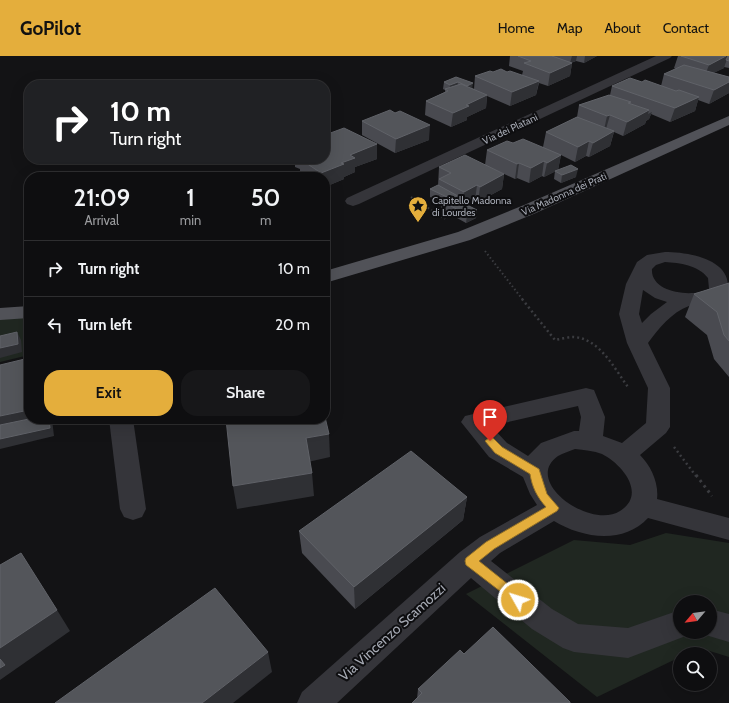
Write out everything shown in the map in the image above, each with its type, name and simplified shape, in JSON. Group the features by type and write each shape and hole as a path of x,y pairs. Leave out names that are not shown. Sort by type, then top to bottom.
{"main road":[{"name":"Via Madonna dei Prati","path":"330,276 464,236 537,206 729,120"},
{"path":"0,314 24,312"}],"street":[{"name":"Via dei Platani","path":"353,201 666,56"},
{"path":"623,455 658,427 659,388 637,343 628,314 636,284 642,273 643,267 655,258 676,257 698,263 715,275 719,282 719,288 715,294 697,300 685,300 660,293 645,280 642,273"},
{"path":"637,343 651,323 663,312 685,300"},
{"path":"535,472 498,450 473,422 586,396 593,417 590,441"},
{"path":"122,424 133,508"},
{"path":"574,440 590,441 607,446 623,455 635,466 642,479 645,493 642,506 635,515 625,521 612,525 596,526 566,516 554,508 543,497 537,484 535,472 538,460 546,450 558,443 574,440"},
{"path":"642,506 729,529"},
{"name":"Via Vincenzo Scamozzi","path":"313,703 470,561 490,545 554,508"},
{"path":"470,561 542,619 574,638 628,643 673,627"},
{"path":"717,625 729,628"}],"path":[{"path":"390,184 452,223 464,236 488,253 555,340 573,337 586,340 599,348 631,390"},
{"path":"658,427 715,500"}],"shaded area":[{"path":"24,313 24,356 0,362 0,316"},
{"path":"666,533 729,543 729,657 717,653 717,647 673,647 673,660 597,697 466,594 574,540 630,545"}],"building":[{"path":"518,56 552,56 572,63 550,73 524,63 531,61"},
{"path":"681,56 726,56 709,65"},
{"path":"684,65 729,77 729,82 714,90 664,74"},
{"path":"501,69 539,81 512,92 475,76"},
{"path":"456,77 473,83 467,86 458,82 450,85 444,82"},
{"path":"630,78 642,82 645,80 699,97 675,108 612,86"},
{"path":"461,84 487,95 466,105 469,106 453,113 426,101 448,91 445,89"},
{"path":"609,95 649,110 627,122 579,105"},
{"path":"390,110 395,113 400,111 430,125 396,139 362,121"},
{"path":"577,117 614,131 593,143 589,141 578,147 546,132"},
{"path":"344,128 377,144 350,155 355,158 341,163 344,164 324,172 320,172 308,164 330,164 330,133"},
{"path":"523,139 561,155 547,163 544,161 531,168 519,163 517,164 487,150 507,141 513,143"},
{"path":"465,155 504,174 480,187 477,185 464,192 439,179 451,173 439,167"},
{"path":"571,165 578,169 562,175 555,171"},
{"path":"438,185 465,200 461,202 477,210 467,215 442,201 449,198 430,189"},
{"path":"729,283 729,341 724,335 717,312 694,294"},
{"path":"17,332 18,344 0,348 0,336"},
{"path":"24,359 24,411 0,416 0,365"},
{"path":"24,420 24,424 50,424 50,428 0,439 0,425"},
{"path":"227,424 327,424 329,434 306,438 312,473 233,486"},
{"path":"411,451 467,497 354,587 299,531"},
{"path":"21,553 57,610 0,648 0,565"},
{"path":"215,588 268,652 202,703 55,703"},
{"path":"493,627 570,703 412,703 422,693 418,689 460,650 464,654"},
{"path":"0,659 5,665 0,668"}],"place":[{"name":"Capitello Madonna di Lourdes","path":"418,223"}],"route":[{"path":"490,441 498,450 535,472 537,484 543,497 554,508 490,545 470,561 518,600"}]}
